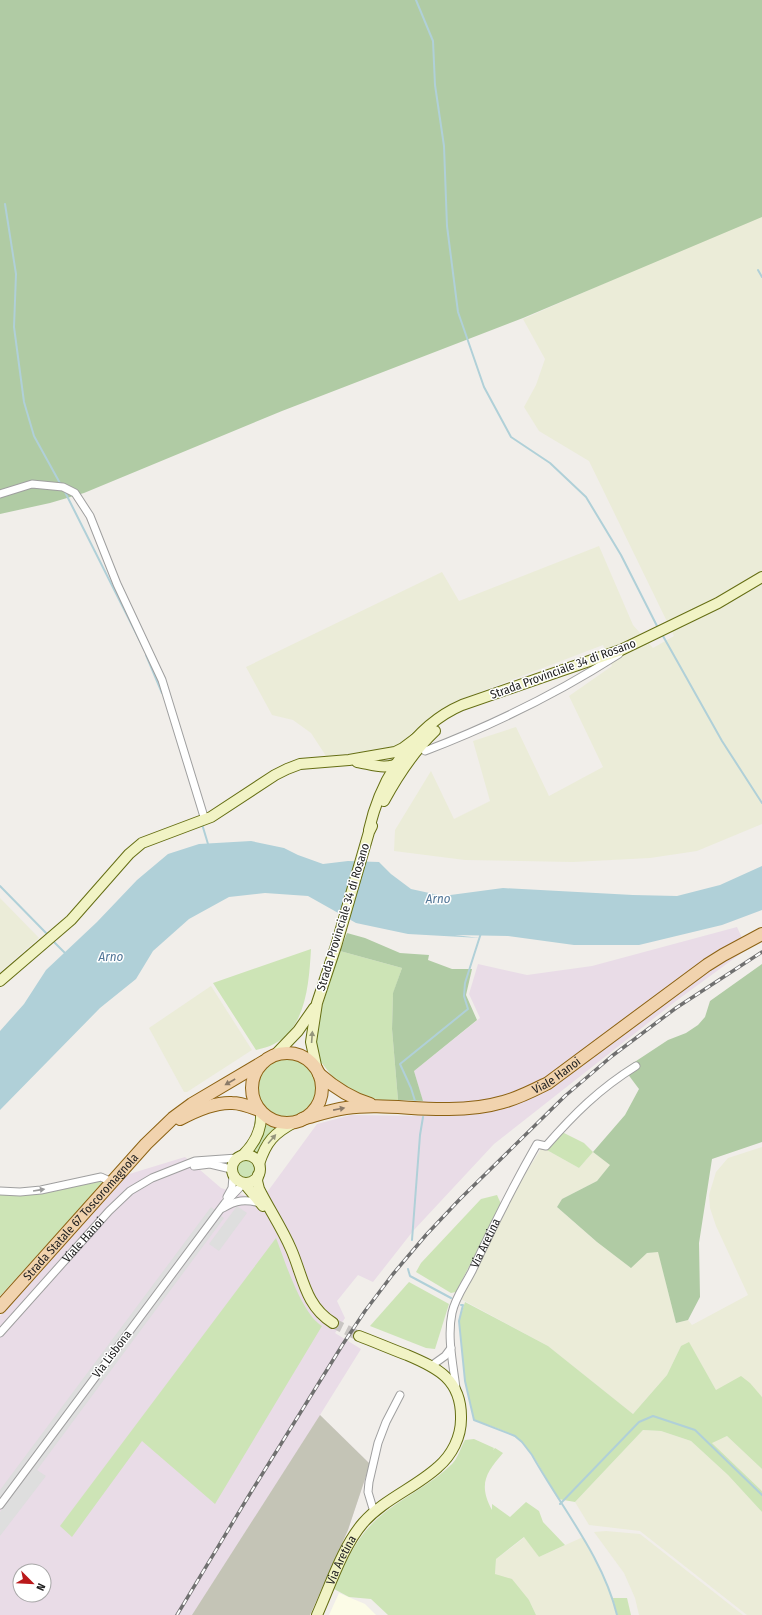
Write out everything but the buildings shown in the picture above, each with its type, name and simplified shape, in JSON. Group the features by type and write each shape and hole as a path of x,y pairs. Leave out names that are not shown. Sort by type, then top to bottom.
{"main road":[{"name":"Strada Provinciale 34 di Rosano","path":"318,1072 311,1042 317,1003 336,946 377,802 396,765 409,748 424,733 456,708 621,650 718,603 762,577"},
{"name":"Strada Provinciale 34 di Rosano","path":"369,831 393,783 414,753 438,728 470,704"},
{"path":"376,760 403,748 424,733"},
{"path":"393,783 396,765 414,753"},
{"path":"0,981 71,920 129,854 142,843 205,820 275,775 300,764 349,760 376,760 389,757 396,765"},
{"path":"376,760 382,774 382,786 377,802"},
{"name":"Viale Hanoi","path":"260,1111 268,1118 276,1122 285,1123 347,1108 377,1106 450,1109 479,1107 504,1102 529,1093 548,1083 707,965 762,934"},
{"name":"Strada Provinciale 34 di Rosano","path":"275,1055 298,1031 317,1003"},
{"name":"Viale Hanoi","path":"275,1055 284,1053 298,1056 311,1063 318,1072 337,1089 355,1099 377,1106"},
{"path":"232,1172 234,1161 254,1141 259,1131 261,1120 260,1111 254,1101 252,1091 256,1070 263,1062 275,1055"},
{"name":"Strada Statale 67 Toscoromagnola","path":"0,1307 146,1144 173,1118 192,1104 263,1062"},
{"name":"Viale Hanoi","path":"258,1175 260,1172 259,1164 263,1152 270,1139 281,1129 311,1113 319,1100 321,1085 318,1072"},
{"name":"Strada Statale 67 Toscoromagnola","path":"163,1128 189,1114 224,1103 244,1105 260,1111"},
{"path":"240,1156 253,1156 259,1164"},
{"name":"Viale Hanoi","path":"232,1172 240,1182 244,1183"},
{"path":"258,1175 253,1181 244,1183 273,1217"},
{"path":"258,1175 257,1181 259,1189 291,1249 307,1294 317,1309 332,1323"},
{"name":"Via Aretina","path":"317,1615 351,1539 374,1512 436,1469 450,1454 457,1441 461,1423 461,1409 456,1390 443,1373 431,1366 359,1336"}],"street":[{"path":"0,494 32,484 63,487 75,493 90,516 117,584 162,680 205,820"},
{"path":"425,751 465,736 532,704 582,677 637,642"},
{"name":"Via Aretina","path":"456,1390 451,1348 450,1325 452,1311 490,1230 537,1144 546,1146 585,1104 612,1081 636,1066"},
{"name":"Viale Hanoi","path":"0,1333 109,1211 130,1191 152,1178 195,1161 222,1160 240,1156"},
{"name":"Viale Hanoi","path":"182,1166 210,1164 232,1172"},
{"name":"Via Lisbona","path":"225,1203 232,1188 232,1172"},
{"path":"0,1191 20,1192 41,1190 101,1177 112,1182"},
{"name":"Via Lisbona","path":"0,1505 225,1203 244,1183"},
{"path":"220,1210 240,1200 260,1203"},
{"path":"431,1366 445,1356 451,1348"},
{"path":"443,1373 449,1368 452,1361"},
{"path":"374,1512 368,1492 369,1482 378,1443 386,1422 400,1395"}],"shaded area":[{"path":"762,214 762,824 697,851 650,858 573,862 465,860 394,851 395,830 431,771 454,819 490,801 473,741 516,727 549,796 603,767 569,696 612,666 603,645 451,703 413,736 393,749 326,756 311,733 293,720 272,715 246,667 442,572 459,601 599,546 633,625 653,648 674,636 589,461 539,431 524,407 536,385 545,359 523,319"},
{"path":"0,898 39,938 0,972"},
{"path":"737,927 747,949 676,1001 494,1144 413,1231 373,1282 358,1275 337,1301 345,1318 335,1333 361,1349 320,1415 370,1464 348,1530 310,1615 0,1615 0,1316 126,1175 185,1157 221,1188 246,1196 268,1191 317,1124 351,1115 427,1116 414,1071 480,1018 469,994 478,964 527,975 592,966"},
{"path":"211,986 252,1050 187,1092 184,1092 149,1028"},
{"path":"762,1147 762,1397 760,1395 716,1390 695,1353 681,1346 667,1375 633,1414 548,1346 461,1299 517,1187 541,1149 545,1149 579,1168 593,1152 611,1165 597,1181 562,1199 557,1207 597,1242 630,1267 647,1253 658,1251 676,1323 688,1320 692,1325 748,1295 716,1226 710,1208 709,1195 716,1172 728,1158"},
{"path":"237,1206 247,1213 219,1251 209,1244"},
{"path":"211,1207 215,1210 0,1499 0,1490"},
{"path":"221,1216 224,1218 37,1470 46,1476 0,1536 0,1512"},
{"path":"320,1415 370,1464 348,1530 310,1615 192,1615"},
{"path":"643,1430 661,1431 691,1441 728,1475 762,1512 762,1615 747,1615 640,1531 589,1525 575,1502"},
{"path":"727,1436 762,1469 762,1491 711,1442"},
{"path":"606,1531 640,1534 743,1615 639,1615 635,1598 624,1573 594,1532"},
{"path":"525,1537 539,1557 583,1537 613,1598 617,1615 536,1615 529,1600 495,1574 496,1559"},
{"path":"339,1593 365,1604 376,1615 329,1615"}],"green space":[{"path":"0,0 762,0 762,217 523,318 282,411 84,493 50,503 0,514"},
{"path":"347,933 365,938 400,953 429,955 428,960 452,969 472,969 466,995 477,1020 414,1071 423,1101 398,1100 392,1029 393,993 402,968 340,951"},
{"path":"311,949 307,989 300,1015 285,1036 268,1047 256,1050 213,983"},
{"path":"340,951 402,968 393,994 392,1029 398,1100 382,1100 358,1096 336,1081 321,1062 315,1037 321,1010"},
{"path":"762,964 762,1142 712,1159 699,1243 700,1297 688,1320 676,1323 658,1252 647,1253 631,1268 597,1242 557,1207 562,1199 597,1181 610,1165 593,1152 625,1115 639,1089 624,1069 668,1040 686,1033 698,1025 705,1017 710,1001"},
{"path":"287,1059 298,1061 308,1067 314,1077 316,1088 314,1099 308,1109 298,1115 287,1117 276,1115 266,1109 260,1099 258,1088 260,1077 266,1067 276,1061"},
{"path":"263,1123 277,1129 259,1155 252,1151"},
{"path":"560,1131 584,1143 593,1152 579,1168 545,1149"},
{"path":"245,1160 251,1163 254,1169 251,1175 245,1178 239,1175 236,1169 239,1163"},
{"path":"99,1180 104,1183 0,1296 0,1194 22,1196"},
{"path":"497,1195 501,1204 456,1292 451,1293 416,1272 421,1263 481,1199"},
{"path":"276,1238 294,1286 307,1310 322,1326 215,1504 142,1441 72,1537 60,1526"},
{"path":"409,1282 449,1304 435,1349 426,1348 370,1326"},
{"path":"465,1302 548,1346 633,1414 667,1375 681,1346 689,1342 716,1390 741,1376 750,1383 762,1397 762,1469 727,1436 712,1443 762,1491 762,1512 728,1475 691,1441 661,1431 643,1430 575,1502 558,1499 532,1454 521,1442 505,1431 474,1420 465,1381 459,1321"},
{"path":"474,1439 494,1448 493,1450 495,1448 503,1453 488,1473 486,1479 485,1493 492,1510 492,1504 510,1517 526,1502 539,1511 543,1522 565,1545 539,1557 524,1537 496,1559 495,1574 512,1579 529,1600 536,1615 388,1615 371,1599 349,1597 334,1589 352,1551 370,1526 395,1505 425,1486 443,1472 454,1462 465,1440"},
{"path":"613,1598 627,1598 631,1615 617,1615"}],"water":[{"name":"Arno","path":"251,841 284,848 323,864 348,861 379,862 391,874 411,889 443,896 503,888 677,896 720,885 762,866 762,910 722,925 639,945 574,945 508,936 455,935 480,938 408,934 356,923 308,896 265,893 229,897 189,919 153,951 136,979 100,1008 0,1110 0,1031 24,1004 46,970 97,922 137,880 168,854 199,844"}],"waterway":[{"path":"416,0 433,41 435,85 444,146 447,226 458,312 484,387 511,437 550,463 586,497 621,555 657,626"},
{"path":"5,204 16,274 14,327 24,402 34,436 61,485"},
{"path":"758,270 762,277"},
{"path":"64,490 145,651"},
{"path":"663,636 722,741 762,803"},
{"path":"146,655 162,693"},
{"path":"202,824 208,844"},
{"path":"0,886 48,935"},
{"path":"416,1104 411,1088 400,1064 468,1009 464,996 465,983 481,933"},
{"path":"52,940 66,954"},
{"path":"412,1240 420,1135 423,1117"},
{"path":"408,1269 410,1276 451,1298"},
{"path":"461,1305 463,1305 459,1321 465,1381 474,1420 515,1436 522,1442 532,1455 592,1553 611,1594 617,1615"},
{"path":"560,1504 639,1422 653,1416 695,1430 762,1495"}],"tunnel":[{"path":"333,1323 359,1336"}],"railway":[{"path":"177,1615 343,1344 365,1311 393,1274 426,1235 460,1199 565,1096 612,1056 676,1008 762,952"}]}
